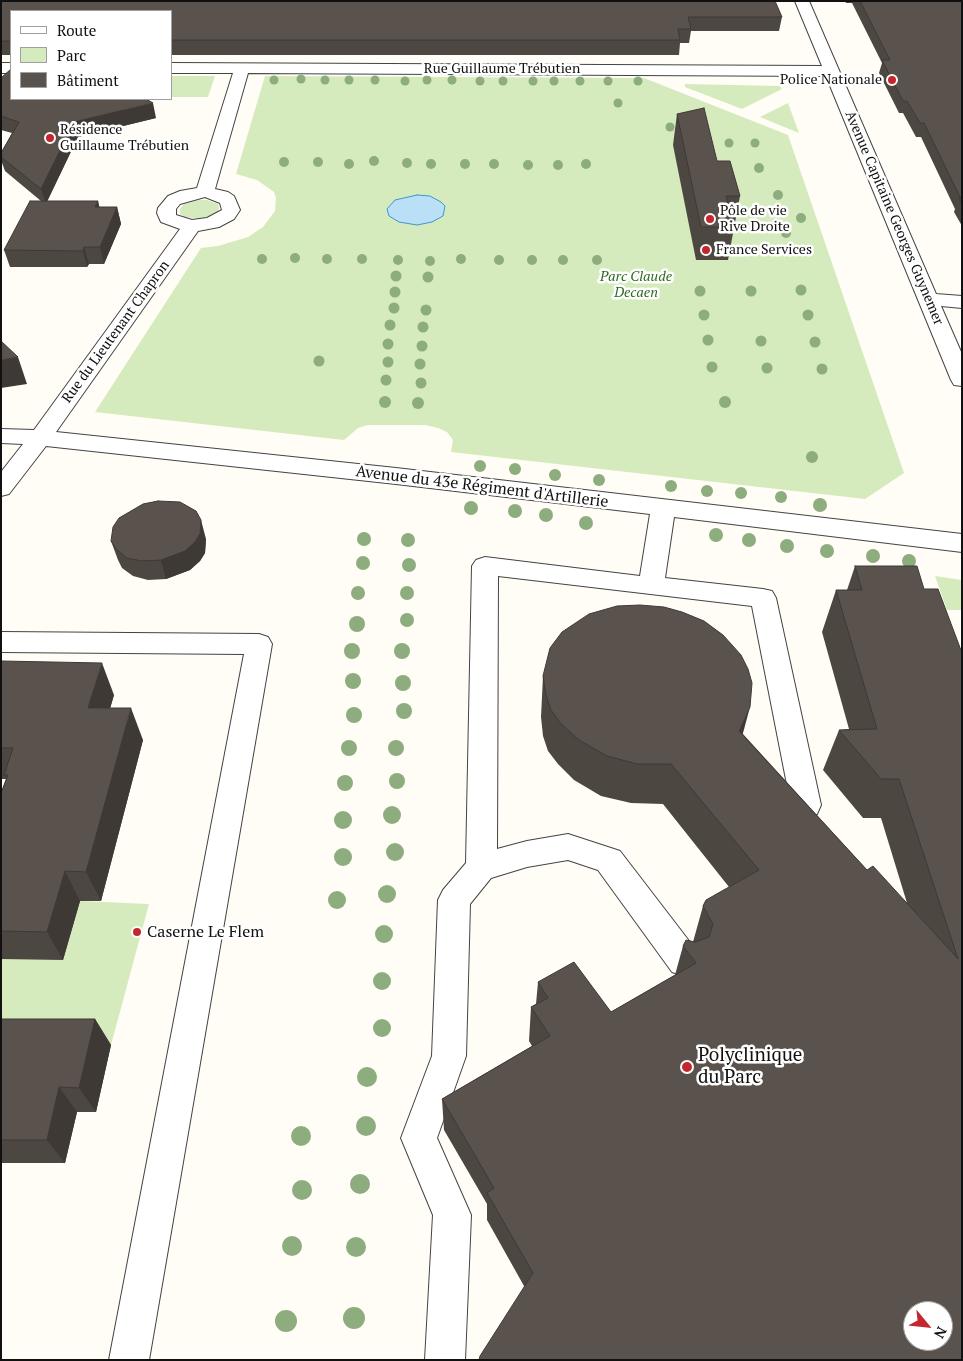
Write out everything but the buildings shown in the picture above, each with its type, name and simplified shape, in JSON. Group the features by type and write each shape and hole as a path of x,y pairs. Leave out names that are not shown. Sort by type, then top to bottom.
{"street":[{"name":"Avenue Capitaine Georges Guynemer","path":"802,1 962,380"},
{"name":"Rue Guillaume Trébutien","path":"172,68 832,71"},
{"path":"205,192 242,68"},
{"path":"214,193 228,200 231,204 231,210 227,215 212,223 192,226 168,218 167,208 177,198 190,194 214,193"},
{"name":"Rue du Lieutenant Chapron","path":"1,488 40,438 192,226"},
{"path":"928,299 962,302"},
{"name":"Avenue du 43e Régiment d'Artillerie","path":"1,436 40,438 962,543"},
{"path":"651,586 663,508"},
{"path":"481,867 485,566 763,598 806,805"},
{"path":"1,642 259,644 129,1360"},
{"path":"445,1360 452,1215 420,1138 449,1056 454,900 481,867 527,854 568,847 609,860 684,961"}],"green space":[{"path":"172,76 215,76 208,97 172,97"},
{"name":"Parc Claude Decaen","path":"265,76 644,78 788,135 904,473 865,499 451,452 453,440 447,432 425,425 368,425 358,428 344,440 95,412 201,248 218,246 248,237 263,227 275,211 276,198 274,192 257,180 236,174"},
{"path":"685,84 780,86 782,89 742,109 685,87"},
{"path":"788,103 799,133 760,117"},
{"path":"207,200 218,204 217,213 202,219 185,217 180,214 180,209 184,204"},
{"path":"935,576 962,580 962,610 947,610"},
{"path":"80,901 149,904 111,1045 1,1045 1,959"}],"water":[{"path":"417,195 430,196 441,202 445,206 443,216 432,222 417,225 399,222 389,216 387,209 395,200"}],"place":[{"name":"Police Nationale","path":"892,80"},
{"name":"Résidence Guillaume Trébutien","path":"50,138"},
{"name":"Pôle de vie Rive Droite","path":"710,219"},
{"name":"France Services","path":"706,250"},
{"name":"Caserne Le Flem","path":"137,932"},
{"name":"Polyclinique du Parc","path":"687,1067"}]}
